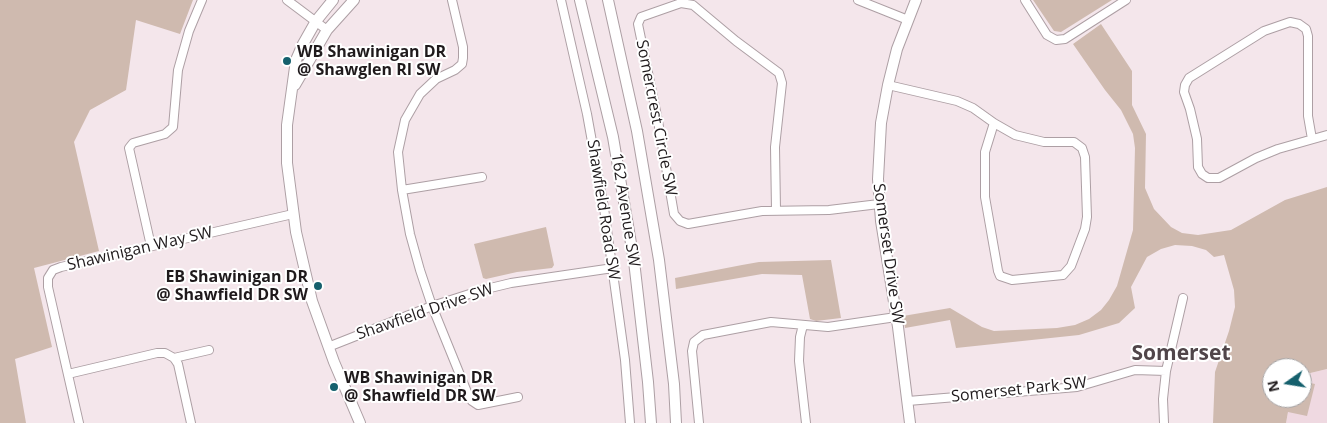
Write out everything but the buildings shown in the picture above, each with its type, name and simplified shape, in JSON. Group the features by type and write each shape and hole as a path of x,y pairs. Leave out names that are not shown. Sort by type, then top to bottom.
{"street":[{"path":"151,246 129,148 133,143 165,134 173,127 178,70 189,31 202,0"},
{"path":"287,0 328,30"},
{"path":"333,0 316,21 296,60 287,125 288,181 308,286 328,347 360,423"},
{"path":"293,88 328,30 354,0"},
{"path":"452,0 463,47 462,64 455,70 436,79 420,94 404,120 398,152 402,190 414,251 432,306 472,401 475,404 483,405 518,397"},
{"name":"Shawfield Road SW","path":"561,0 587,114 613,268 625,360 630,423"},
{"name":"162 Avenue SW","path":"580,0 612,137 632,251 648,382 651,423"},
{"name":"162 Avenue SW","path":"608,0 637,131 659,260 674,384 676,423"},
{"path":"858,0 908,20"},
{"name":"Somerset Drive SW","path":"910,423 882,229 878,179 880,141 888,85 897,49 916,0"},
{"path":"1025,0 1047,35 1056,40 1065,38 1126,0"},
{"name":"Somercrest Circle SW","path":"681,3 697,7 736,41 779,73 782,83 775,147 776,210 745,213 688,224 680,221 674,214 658,121 638,24 641,16 681,3"},
{"path":"1312,139 1308,116 1308,36 1306,29 1299,24 1290,22 1264,31 1189,78 1185,86 1184,92 1197,139 1198,167 1202,174 1208,178 1220,178 1264,155 1327,135"},
{"path":"888,85 957,101 973,108 1015,135 1044,142 1074,142 1077,144 1084,152 1087,217 1071,266 1063,275 1012,280 1000,276 998,272 985,197 985,152 994,123"},
{"path":"402,190 482,177"},
{"path":"776,210 829,210 879,204"},
{"name":"Shawinigan Way SW","path":"79,423 48,287 50,274 61,267 293,214"},
{"name":"Shawfield Drive SW","path":"328,347 432,306 482,290 511,283 613,268"},
{"path":"1164,423 1163,399 1166,370 1183,298"},
{"path":"699,423 692,351 694,342 699,337 771,322 828,327 896,317"},
{"path":"803,326 800,337 799,361 806,423"},
{"path":"174,358 209,350"},
{"path":"68,374 157,353 165,353 174,358 178,364 191,423"},
{"name":"Somerset Park SW","path":"908,401 1077,387 1135,370 1166,370"}],"shaded area":[{"path":"0,0 193,0 180,34 136,20 126,90 90,110 74,142 99,251 34,268 52,347 15,359 26,423 0,423"},
{"path":"1033,0 1112,0 1061,32 1054,31"},
{"path":"1101,24 1132,71 1132,105 1146,134 1145,188 1154,209 1171,227 1182,233 1198,235 1231,230 1285,200 1327,187 1327,369 1312,373 1312,358 1262,358 1262,408 1309,408 1307,416 1288,412 1286,423 1213,423 1215,372 1235,307 1234,290 1224,255 1214,257 1206,250 1192,246 1175,245 1161,249 1147,257 1131,287 1135,308 1119,323 1079,335 956,348 950,320 905,328 903,316 950,308 982,327 994,331 1057,328 1075,325 1089,319 1101,310 1109,300 1117,286 1133,230 1135,148 1133,134 1121,110 1073,44"},
{"path":"546,227 554,265 552,268 483,278 474,244"},
{"path":"831,260 841,318 816,321 810,319 802,275 762,274 676,289 675,278 742,265 759,262"},
{"path":"1327,369 1327,423 1286,423 1289,408 1312,408 1312,373"},
{"path":"1312,383 1315,384 1312,396"}],"place":[{"name":"WB Shawinigan DR @ Shawglen RI SW","path":"287,61"},
{"name":"EB Shawinigan DR @ Shawfield DR SW","path":"318,286"},
{"name":"WB Shawinigan DR @ Shawfield DR SW","path":"334,387"}],"district":[{"name":"Somerset","path":"1181,354"}]}
